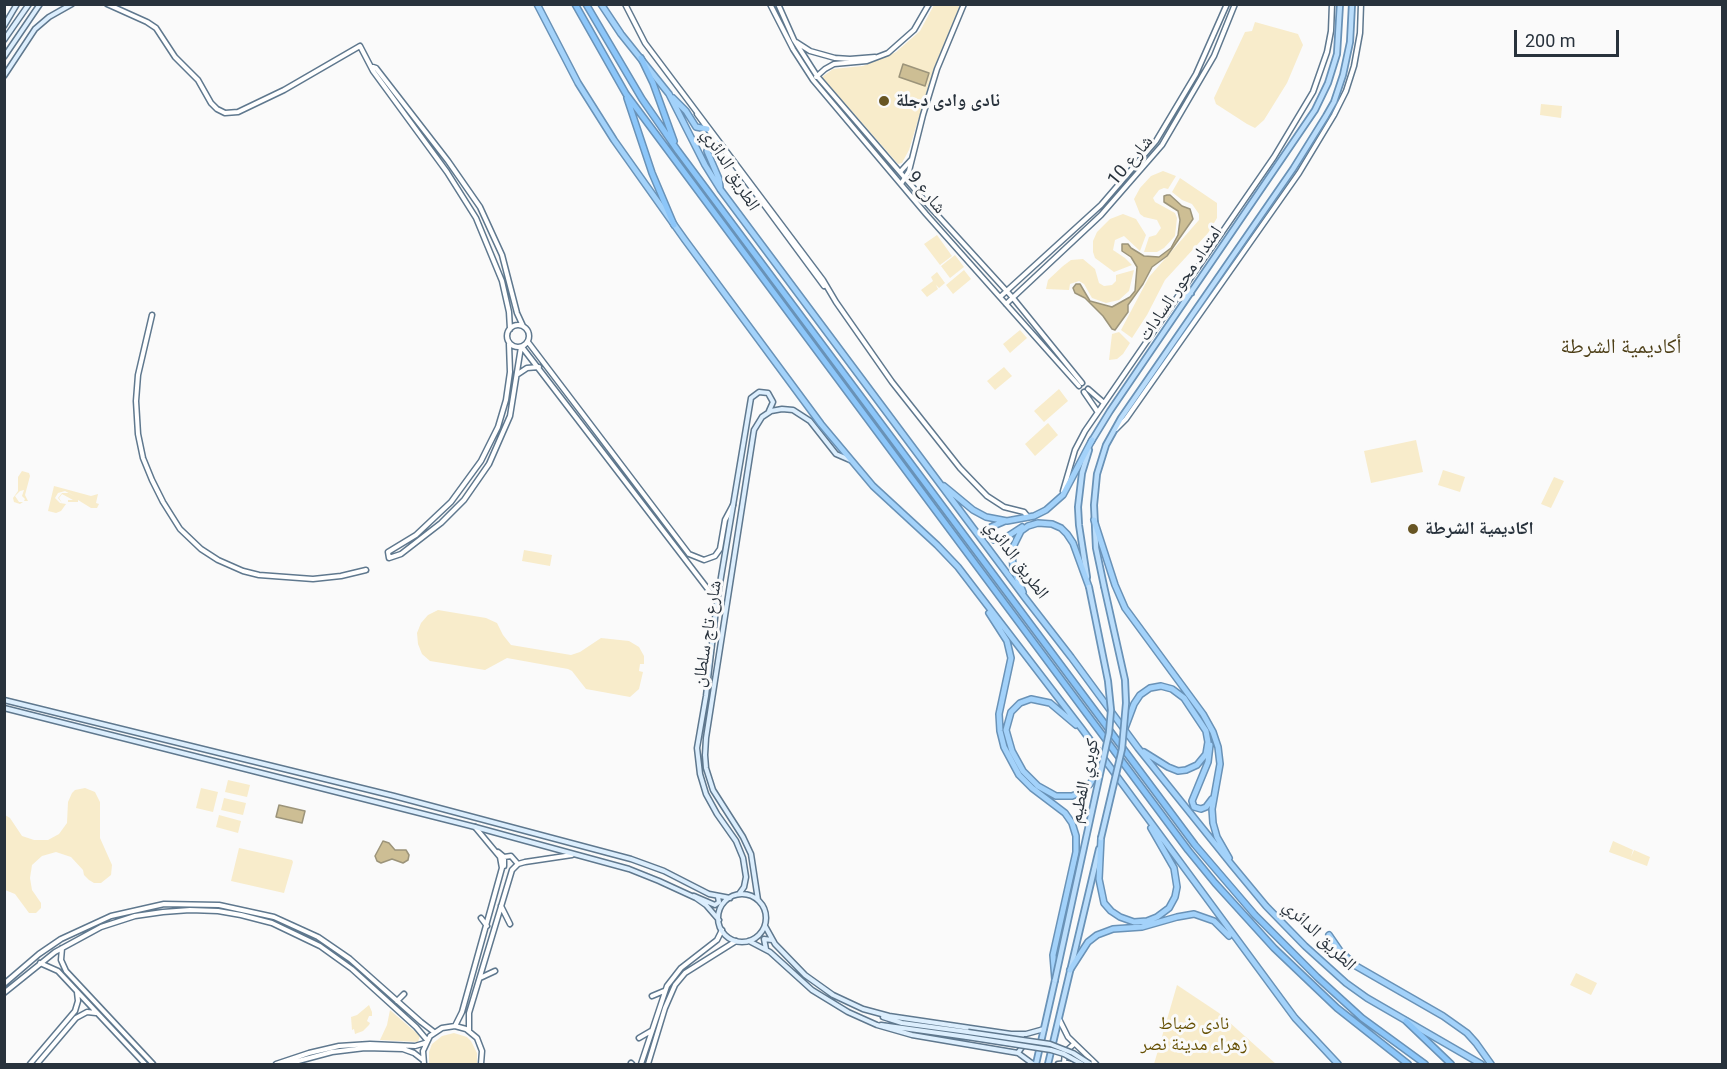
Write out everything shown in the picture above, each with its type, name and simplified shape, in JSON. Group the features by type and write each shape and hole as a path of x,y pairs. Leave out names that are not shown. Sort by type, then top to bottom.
{"highway":[{"path":"537,4 578,83 608,131 750,329 873,486 943,550 982,598 1082,729 1248,957 1295,1018 1338,1065"},
{"name":"الطريق الدائري","path":"575,4 626,94 1215,883 1274,948 1323,995 1407,1065"},
{"name":"الطريق الدائري","path":"586,4 631,81 678,150 1195,845 1255,915 1317,977 1362,1018 1425,1065"},
{"name":"الطريق الدائري","path":"601,4 669,94 705,165 720,189 1138,748 1232,865 1266,906 1333,972 1358,993 1480,1065"},
{"path":"641,58 653,83 663,115 678,150"},
{"path":"626,94 652,173 674,225"},
{"path":"669,94 686,111 696,127 707,129"},
{"path":"717,142 709,146 706,151 719,179 720,189"},
{"path":"1089,587 1073,543 1067,534 1052,524 1028,525 998,541 989,535 991,528 1007,521 1042,512 1056,502 1068,488 1092,440"},
{"path":"936,479 973,510 986,517 1007,521"},
{"path":"1094,520 1125,609 1192,698 1213,732 1220,764 1212,809 1214,829 1232,865"},
{"path":"1026,599 1012,568 1011,558 1015,539 1028,525"},
{"path":"982,598 1010,652 1011,664 999,714 1000,731 1007,754 1025,782 1068,818 1076,836 1076,852 1053,956 1055,980"},
{"path":"1125,728 1137,699 1145,691 1155,687 1172,689 1193,709 1203,726 1210,748 1205,772 1192,798 1192,804 1199,809 1203,808 1215,795"},
{"path":"1082,729 1044,700 1025,701 1011,712 1006,730 1012,751 1030,779 1046,791 1061,797 1077,794 1090,784 1102,762"},
{"path":"1138,748 1168,767 1182,771 1201,761 1207,750 1208,738"},
{"path":"1101,838 1099,879 1104,903 1111,911 1127,920 1141,922 1157,917 1172,903 1177,880 1171,861 1144,813"},
{"path":"1070,970 1084,946 1097,935 1113,929 1150,925 1189,914 1200,915 1214,921 1248,957"},
{"path":"1329,935 1356,966 1443,1016 1467,1033 1491,1065"},
{"path":"1406,1021 1451,1065"}],"main road":[{"path":"4,26 17,4"},
{"path":"4,40 29,4"},
{"path":"4,76 35,29 68,4"},
{"name":"امتداد محور السادات","path":"1089,587 1078,507 1082,473 1092,440 1315,110 1328,83 1339,39 1340,4"},
{"name":"امتداد محور السادات","path":"1104,586 1096,549 1095,489 1097,474 1113,431 1293,169 1330,109 1347,58 1352,26 1352,4"},
{"path":"4,57 40,5"},
{"path":"1274,157 1281,162"},
{"path":"1180,296 1191,293"},
{"name":"شارع تاج سلطان","path":"745,885 746,868 741,852 709,801 702,781 697,761 697,742 706,696 717,601 751,398 759,392 770,394 772,404 768,413 759,420 754,430 705,749 706,768 713,790 743,837 751,854 758,900"},
{"path":"768,413 778,409 789,409 810,421 834,452 851,460"},
{"name":"كوبري الفطيم","path":"1048,1065 1125,728 1125,680 1104,586"},
{"name":"كوبري الفطيم","path":"1035,1065 1109,733 1111,710 1108,681 1089,587"},
{"path":"4,700 394,796 620,856 664,871 717,896 730,898"},
{"path":"4,708 475,828 644,874 706,905 719,920 722,930 728,937 736,941 749,941 766,949 812,990 848,1012 878,1025 912,1035 1018,1053 1035,1065"},
{"path":"745,885 748,891 755,887"},
{"path":"740,894 745,885"},
{"path":"719,920 721,907 730,898 740,894 749,895 758,900 765,912 765,926 772,940 798,969 820,986 848,1002 902,1023 1051,1050 1064,1054 1082,1065"},
{"path":"690,895 703,898 715,905 719,902 717,896"},
{"path":"749,941 759,935 765,926"},
{"path":"766,949 764,939 772,940"},
{"path":"879,1014 1021,1034 1044,1029"},
{"path":"878,1025 1050,1044 1073,1053 1090,1065"},
{"path":"1018,1053 1024,1044 1021,1034"}],"street":[{"path":"107,4 156,28 176,57 196,76 211,103 217,110 225,113 238,112 284,90 360,46 373,71 451,178 476,218 501,281 509,312 510,329 507,335 510,372 506,400 498,427 481,461 464,487 416,535 388,552 389,558 401,554 434,530 457,508 477,483 494,456 506,427 513,404 522,347 528,342"},
{"path":"625,4 643,40 826,287 892,382 976,487 1000,505 1013,511 1024,512 1029,517"},
{"name":"شارع 9","path":"770,4 793,49 815,78 884,164 1006,304 1081,385 1007,291 815,78 778,4"},
{"path":"815,78 834,64 863,62 888,53 905,40 924,15 929,4"},
{"path":"901,184 906,178 927,99 964,4"},
{"name":"شارع 10","path":"1000,297 1101,205 1156,141 1199,68 1227,4"},
{"name":"شارع 10","path":"1006,304 1089,227 1162,145 1214,56 1235,4"},
{"path":"1056,502 1065,485 1080,440 1097,411 1180,296 1274,157 1318,81 1331,32 1332,4"},
{"path":"1113,431 1126,420 1206,306 1299,173 1334,115 1346,91 1354,66 1360,33 1361,4"},
{"path":"775,16 782,13"},
{"path":"794,40 810,51 835,58 878,56"},
{"path":"372,67 376,68 448,161 480,207 502,255 517,313 523,326 529,332 528,342 689,554 704,560 715,556 720,549 725,520 734,505"},
{"path":"695,110 766,205"},
{"path":"884,164 889,160"},
{"path":"895,177 911,160"},
{"path":"926,214 932,209"},
{"path":"152,315 138,375 136,409 138,434 143,458 152,480 180,529 210,555 228,565 251,573 277,578 313,579 366,570"},
{"path":"1028,328 1034,323"},
{"path":"510,329 523,326"},
{"path":"509,344 522,347"},
{"path":"522,347 717,601"},
{"path":"517,374 527,368 539,368"},
{"path":"1097,411 1086,390 1104,403"},
{"path":"475,828 501,860 502,872"},
{"path":"494,850 504,857 514,858 518,864"},
{"path":"469,1031 468,1018 512,870 518,864 573,855"},
{"path":"455,1026 461,1016 500,880 504,857"},
{"path":"500,880 508,883"},
{"path":"4,984 61,939 98,921 144,908 192,903 243,908 284,920 310,932 343,953 434,1032"},
{"path":"501,906 510,924"},
{"path":"4,993 63,947 101,927 149,914 190,910 241,915 281,927 312,941 345,963 416,1027 426,1042"},
{"path":"481,918 487,926"},
{"path":"281,927 284,920"},
{"path":"98,921 101,927"},
{"path":"641,1065 664,991 677,972 717,940 722,930"},
{"path":"648,1065 665,1008 678,981 709,957 736,941"},
{"path":"63,947 61,960 66,971 153,1065"},
{"path":"704,951 709,957"},
{"path":"40,963 58,970 145,1065"},
{"path":"479,979 495,971"},
{"path":"18,972 22,978"},
{"path":"652,996 664,991"},
{"path":"30,1065 75,1011 78,1001 77,992"},
{"path":"397,1001 404,993"},
{"path":"659,1006 665,1008"},
{"path":"37,1065 76,1018 87,1012 96,1013"},
{"path":"1059,1018 1064,1031 1096,1065"},
{"path":"423,1062 426,1042 434,1032 455,1026 469,1031 480,1043 487,1063"},
{"path":"639,1038 651,1031"},
{"path":"276,1065 309,1053 339,1046 370,1044 412,1046 426,1042"},
{"path":"1064,1063 1065,1052 1075,1044"},
{"path":"287,1065 332,1052 365,1048 403,1049 414,1053 423,1062"},
{"path":"481,1065 483,1056"},
{"path":"1058,1065 1064,1063 1072,1065"}],"green space":[{"name":"نادى وادى دجلة","path":"934,5 960,5 934,68 909,150 902,163 898,164 822,77 833,69 863,66 896,52 920,31"},
{"path":"1255,22 1298,34 1303,45 1287,83 1264,120 1255,128 1216,104 1214,98 1245,32 1252,31"},
{"path":"1541,104 1562,106 1561,118 1540,115"},
{"path":"1163,171 1176,176 1168,189 1159,190 1153,198 1155,202 1175,213 1177,218 1175,236 1157,252 1144,252 1149,237 1156,235 1161,228 1157,220 1140,214 1134,199 1151,176"},
{"path":"1180,178 1217,203 1217,218 1208,233 1165,280 1132,338 1121,330 1149,277 1199,220 1199,214 1192,204 1172,192"},
{"path":"1123,214 1136,219 1146,235 1140,251 1124,236 1115,240 1113,250 1132,265 1114,272 1095,258 1093,241 1097,232 1110,219"},
{"path":"937,235 952,256 940,265 924,244"},
{"path":"955,255 964,267 950,278 941,266"},
{"path":"1083,259 1095,269 1099,283 1104,286 1112,285 1116,281 1116,275 1134,270 1129,291 1119,300 1106,303 1092,298 1084,284 1079,281 1070,284 1069,290 1046,289 1048,280 1063,266 1071,260"},
{"path":"964,270 971,279 953,294 946,285"},
{"path":"937,272 945,283 939,288 936,285 938,289 927,297 921,290 933,281 931,277"},
{"path":"1020,330 1027,338 1010,353 1003,344"},
{"path":"1119,332 1130,343 1117,359 1109,360 1112,334"},
{"path":"1004,367 1012,376 995,390 987,381"},
{"path":"1059,389 1068,401 1044,422 1034,411"},
{"path":"1048,423 1058,435 1035,456 1025,444"},
{"path":"1416,440 1423,472 1371,483 1364,451"},
{"path":"1443,470 1465,477 1460,492 1438,485"},
{"path":"22,471 29,473 30,476 25,495 28,501 24,501 22,496 24,490 15,496 19,502 23,502 20,504 14,502 13,498 18,491 18,477"},
{"path":"1554,477 1564,481 1551,508 1541,504"},
{"path":"54,486 91,496 98,494 96,503 99,504 97,508 91,508 78,500 78,502 68,502 68,500 73,500 62,494 59,498 62,503 58,498 62,493 69,493 65,491 58,493 55,498 60,503 66,504 61,511 56,513 48,511"},
{"path":"524,550 552,555 550,566 522,561"},
{"path":"438,610 486,618 497,623 511,645 571,655 580,652 601,638 629,641 639,647 644,656 644,664 640,664 639,671 643,672 639,689 630,697 586,689 568,669 507,658 485,670 430,661 422,654 417,633 421,623 428,615"},
{"path":"228,780 250,785 247,797 225,792"},
{"path":"85,788 95,792 100,802 100,838 112,865 111,875 101,883 94,883 84,875 83,870 71,857 56,852 42,856 32,865 30,878 32,890 41,903 41,908 36,913 29,913 15,894 5,890 5,815 10,818 22,836 34,840 48,840 59,834 67,823 68,802 72,793"},
{"path":"201,788 218,792 213,812 196,808"},
{"path":"224,798 246,803 243,815 221,810"},
{"path":"219,815 241,821 238,833 216,827"},
{"path":"1613,841 1633,850 1631,857 1634,850 1650,857 1647,866 1609,852"},
{"path":"239,848 292,860 284,893 231,881"},
{"path":"1576,973 1597,983 1591,995 1570,985"},
{"name":"نادى ضباط زهراء مدينة نصر","path":"1177,985 1219,1013 1276,1064 1154,1064"},
{"path":"369,1005 372,1016 369,1016 367,1021 370,1023 363,1031 355,1034 354,1029 352,1030 351,1017"},
{"path":"390,1010 420,1036 418,1042 380,1040 387,1025"},
{"path":"454,1033 467,1037 471,1041 477,1053 477,1064 429,1064 432,1044 442,1036"}],"shaded area":[{"path":"903,64 929,73 925,86 899,77"},
{"path":"1167,195 1190,209 1193,219 1167,256 1152,267 1128,305 1128,312 1115,330 1112,329 1103,316 1085,298 1075,293 1073,288 1076,284 1080,284 1090,301 1112,307 1130,297 1135,291 1137,267 1131,257 1122,251 1122,244 1128,244 1144,256 1159,257 1171,248 1178,235 1180,220 1178,211 1164,202 1164,196"},
{"path":"279,805 305,811 302,823 276,817"},
{"path":"383,841 389,843 395,850 406,850 409,855 408,860 403,863 392,859 381,863 377,861 375,856"}],"place":[{"name":"نادى وادى دجلة","path":"884,101"},
{"name":"اكاديمية الشرطة","path":"1413,529"}],"district":[{"name":"أكاديمية الشرطة","path":"1621,348"}]}
